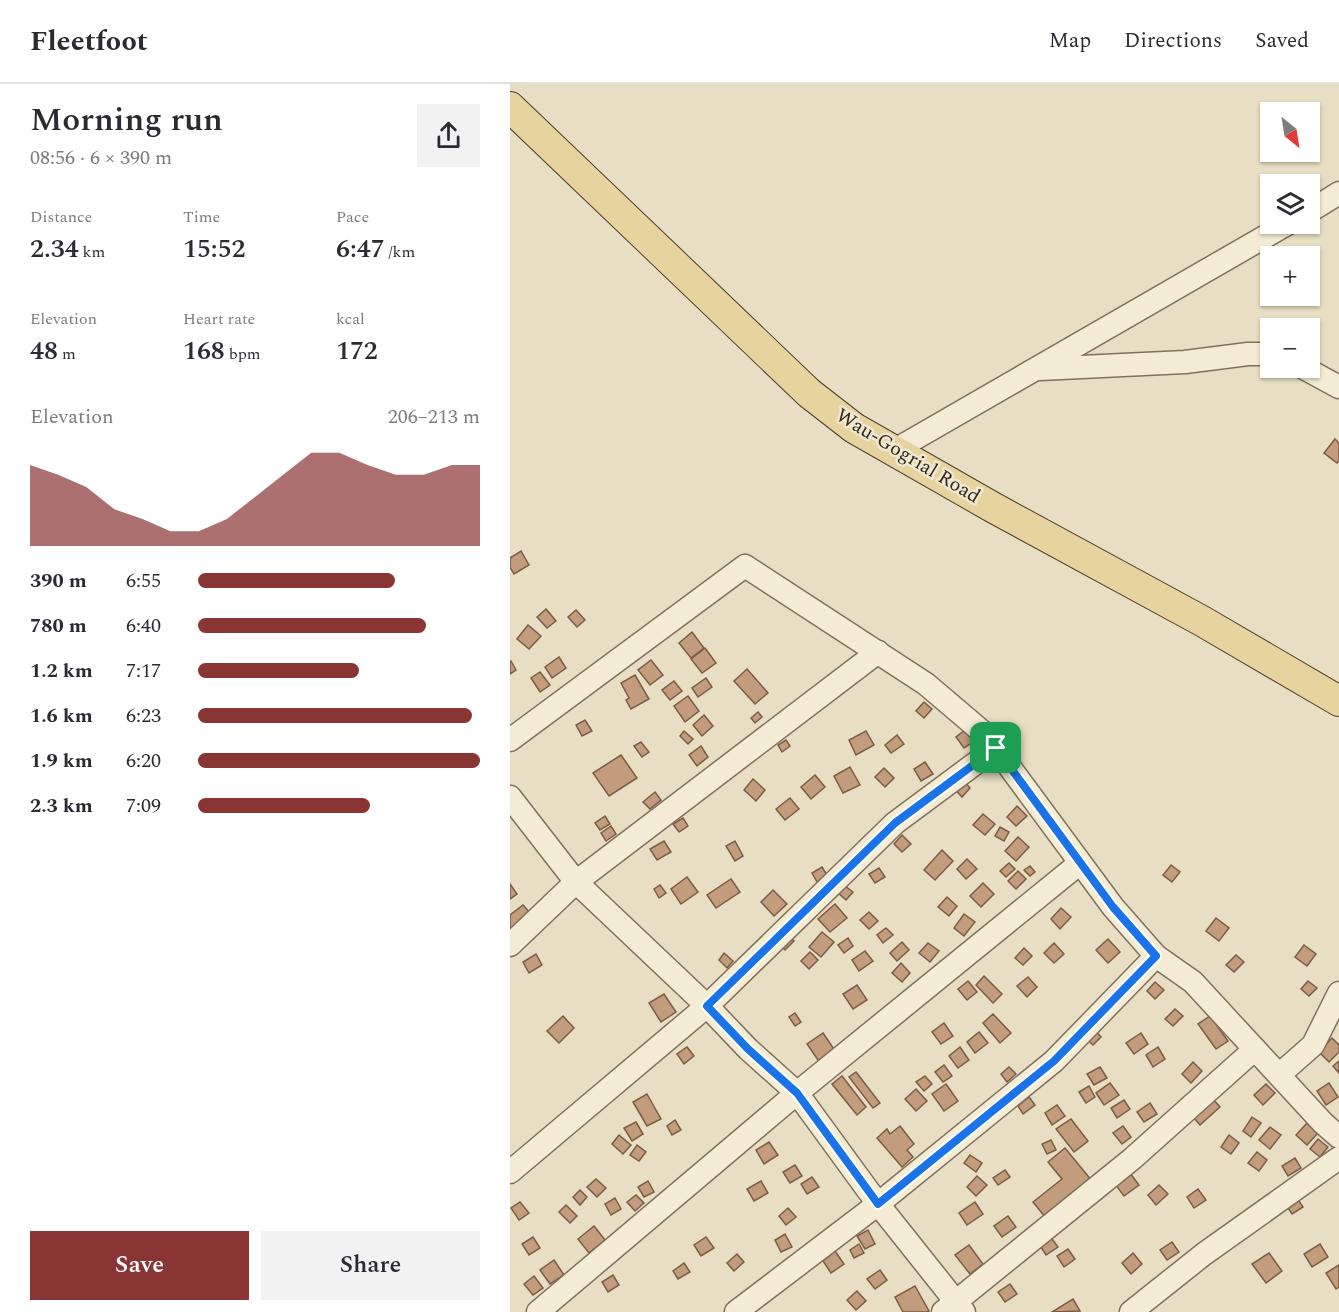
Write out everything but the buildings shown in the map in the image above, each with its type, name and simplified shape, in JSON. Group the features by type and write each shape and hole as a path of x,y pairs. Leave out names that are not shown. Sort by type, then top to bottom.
{"main road":[{"name":"Wau-Gogrial Road","path":"510,107 809,393 854,428 994,508 1202,621 1339,701"}],"street":[{"path":"1320,205 1339,194"},
{"path":"895,450 1270,234"},
{"path":"1035,369 1185,362 1260,354"},
{"path":"1320,377 1339,387"},
{"path":"510,740 745,566 926,684 986,735 1113,907 1156,956 1192,982 1323,1123 1339,1137"},
{"path":"510,945 576,882 878,652"},
{"path":"510,1172 707,1006 895,823 996,748"},
{"path":"510,797 576,882 707,1006 748,1049 797,1093 954,1309 1132,1159 1255,1049"},
{"path":"538,1312 797,1093 1080,863"},
{"path":"736,1312 878,1204 1054,1061 1156,956"},
{"path":"1279,1075 1313,1045 1339,993"},
{"path":"1131,1312 1204,1254 1339,1158"}],"route":[{"path":"996,748 1113,907 1156,956 1054,1061 878,1204 797,1093 748,1049 707,1006 895,823 996,748"}]}
